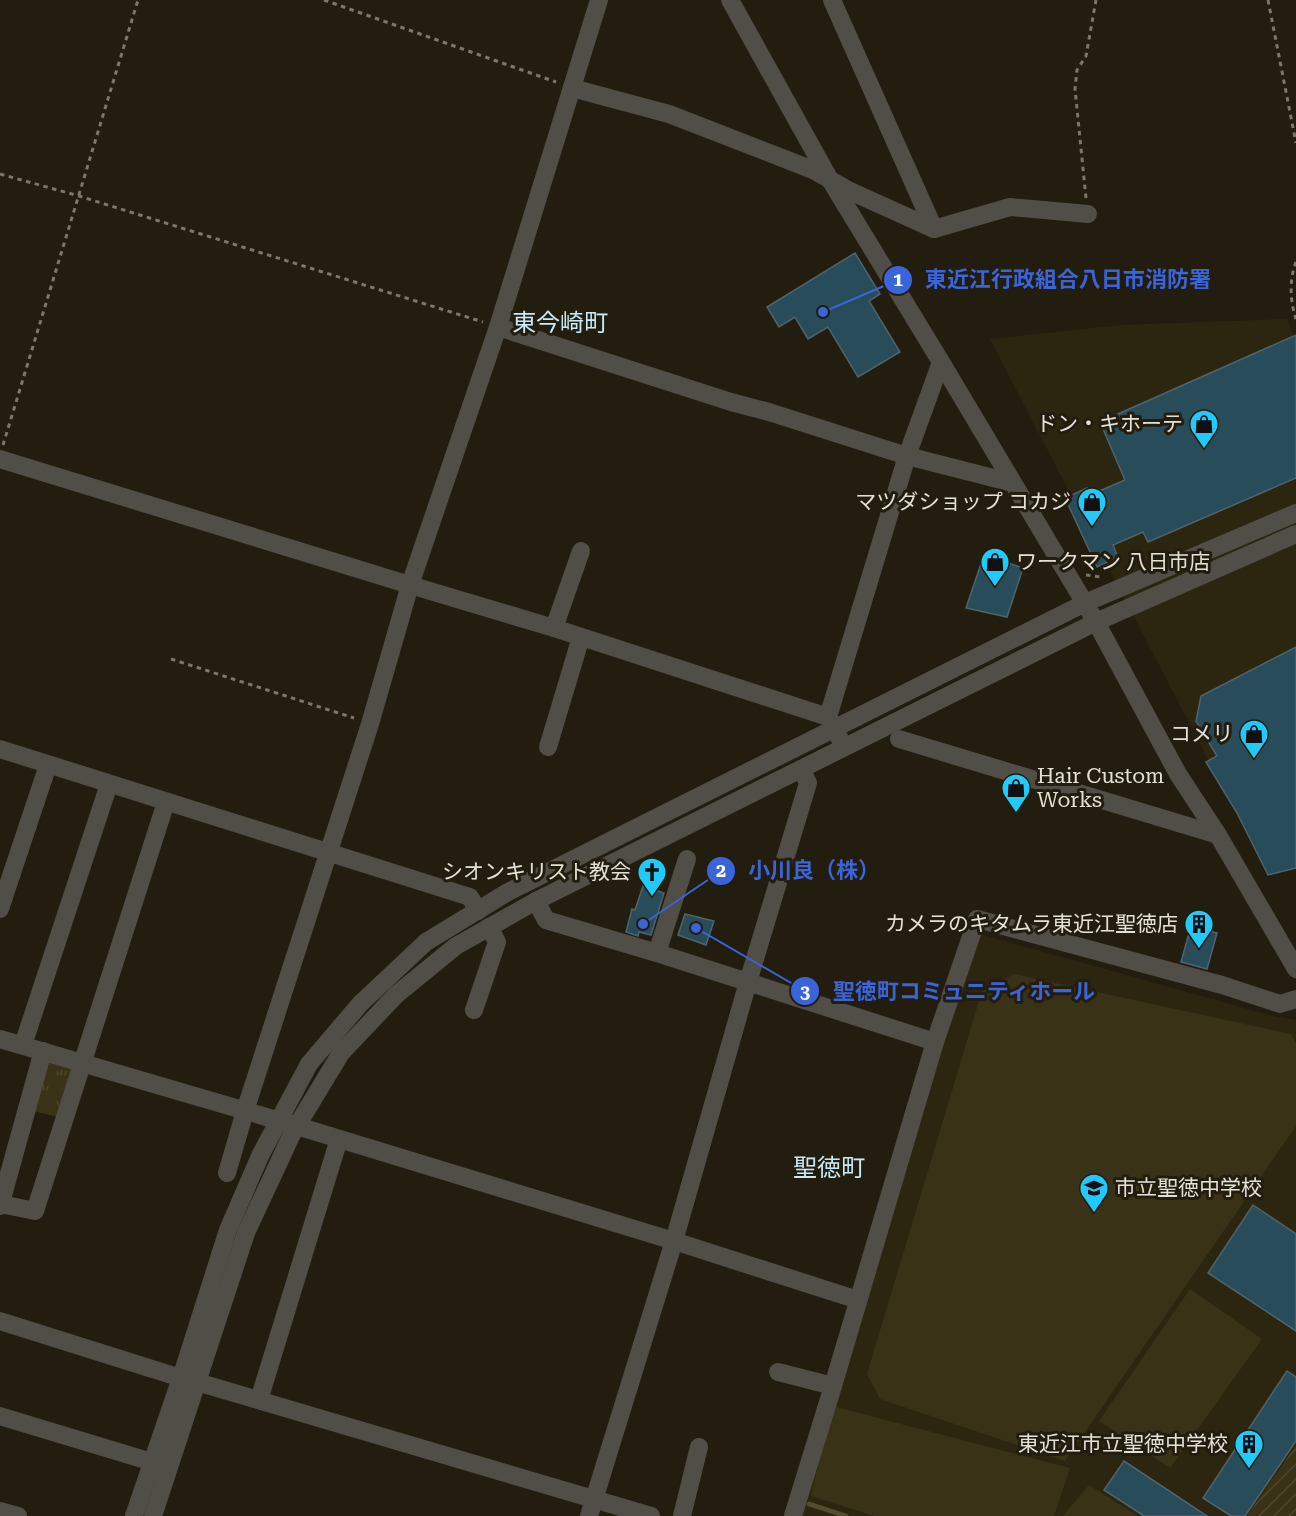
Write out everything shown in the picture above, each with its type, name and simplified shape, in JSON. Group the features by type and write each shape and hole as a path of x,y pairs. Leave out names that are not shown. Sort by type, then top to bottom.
{"street":[{"path":"227,1173 370,724 410,585 498,327 599,0"},
{"path":"730,0 829,178 1085,603 1178,774 1218,835 1296,969"},
{"path":"832,0 934,229"},
{"path":"572,88 669,114 813,170 934,229 1010,207 1088,214"},
{"path":"498,327 907,456 1013,483"},
{"path":"844,748 831,723 907,456 941,362"},
{"path":"2,452 410,585 554,628 831,723"},
{"path":"153,1516 228,1230 260,1156 309,1064 360,1004 426,942 508,892 831,723 1085,603 1296,513"},
{"path":"134,1516 152,1462 189,1380 246,1233 275,1168 297,1126 341,1053 396,995 456,946 536,901 1096,622 1296,534"},
{"path":"554,628 581,551"},
{"path":"548,747 581,637"},
{"path":"900,739 1218,835"},
{"path":"0,749 470,897 478,911"},
{"path":"0,909 48,765"},
{"path":"591,1508 674,1241 808,783 801,769"},
{"path":"23,1045 109,784"},
{"path":"42,1051 0,1205 35,1211 166,802"},
{"path":"657,953 687,859"},
{"path":"536,901 546,920 935,1041"},
{"path":"793,1516 935,1041 977,919 1222,985 1280,1004 1296,999"},
{"path":"474,1010 497,942 489,927"},
{"path":"0,1039 279,1120 858,1300"},
{"path":"259,1400 339,1140"},
{"path":"0,1321 259,1400 591,1508 651,1516"},
{"path":"778,1372 833,1386"},
{"path":"0,1416 152,1462"},
{"path":"682,1516 699,1448"},
{"path":"0,1511 18,1516"}],"path":[{"path":"2,452 138,0"},
{"path":"324,0 572,88"},
{"path":"1088,214 1075,88 1077,70 1086,56 1096,0"},
{"path":"1269,0 1296,143"},
{"path":"0,174 79,196 498,327"},
{"path":"1296,262 1291,274 1292,308 1296,319"},
{"path":"1085,574 1103,578"},
{"path":"171,659 370,724"}],"shaded area":[{"path":"1287,319 1296,342 1296,868 1268,875 990,339 1121,325"},
{"name":"市立聖徳中学校","path":"976,933 1273,1016 1296,1020 1296,1516 799,1516"}],"green space":[{"path":"1014,974 1291,1034 1296,1043 1296,1126 1065,1461 880,1399 867,1374 982,991"},
{"path":"49,1060 76,1067 61,1118 34,1111"},
{"path":"1190,1289 1262,1339 1170,1468 1099,1421"},
{"path":"832,1406 1070,1468 1054,1516 874,1516 811,1496"},
{"path":"1296,1445 1296,1516 1247,1516"},
{"path":"1089,1485 1138,1516 1063,1516"}],"building":[{"path":"855,253 880,294 869,301 900,352 858,377 828,327 808,339 795,317 779,327 767,307"},
{"name":"ドン・キホーテ","path":"1296,335 1296,478 1148,542 1143,532 1113,545 1118,557 1097,567 1065,498 1087,488 1090,495 1125,480 1100,422"},
{"name":"ワークマン 八日市店","path":"984,555 1023,568 1007,617 966,608"},
{"name":"コメリ","path":"1296,647 1296,868 1268,875 1237,813 1206,762 1217,756 1196,721 1201,696"},
{"path":"643,886 664,893 651,935 639,932 638,936 626,932 632,909 635,910"},
{"path":"685,914 714,921 706,945 678,935"},
{"name":"カメラのキタムラ東近江聖徳店","path":"1191,926 1217,933 1207,969 1181,962"},
{"path":"1253,1205 1296,1234 1296,1331 1208,1273"},
{"name":"東近江市立聖徳中学校","path":"1287,1371 1296,1377 1296,1441 1245,1516 1231,1516 1203,1498"},
{"path":"1124,1461 1207,1516 1144,1516 1104,1490"}],"waterway":[{"path":"809,1504 846,1516"}],"place":[{"name":"東近江行政組合八日市消防署","path":"823,312"},
{"name":"ドン・キホーテ","path":"1204,450"},
{"name":"マツダショップ コカジ","path":"1092,528"},
{"name":"ワークマン 八日市店","path":"995,588"},
{"name":"コメリ","path":"1254,760"},
{"name":"Hair Custom Works","path":"1016,814"},
{"name":"シオンキリスト教会","path":"652,898"},
{"name":"小川良（株）","path":"643,924"},
{"name":"聖徳町コミュニティホール","path":"696,928"},
{"name":"カメラのキタムラ東近江聖徳店","path":"1199,950"},
{"name":"市立聖徳中学校","path":"1094,1214"},
{"name":"東近江市立聖徳中学校","path":"1249,1470"}],"district":[{"name":"東今崎町","path":"560,323"},
{"name":"聖徳町","path":"829,1168"}]}
